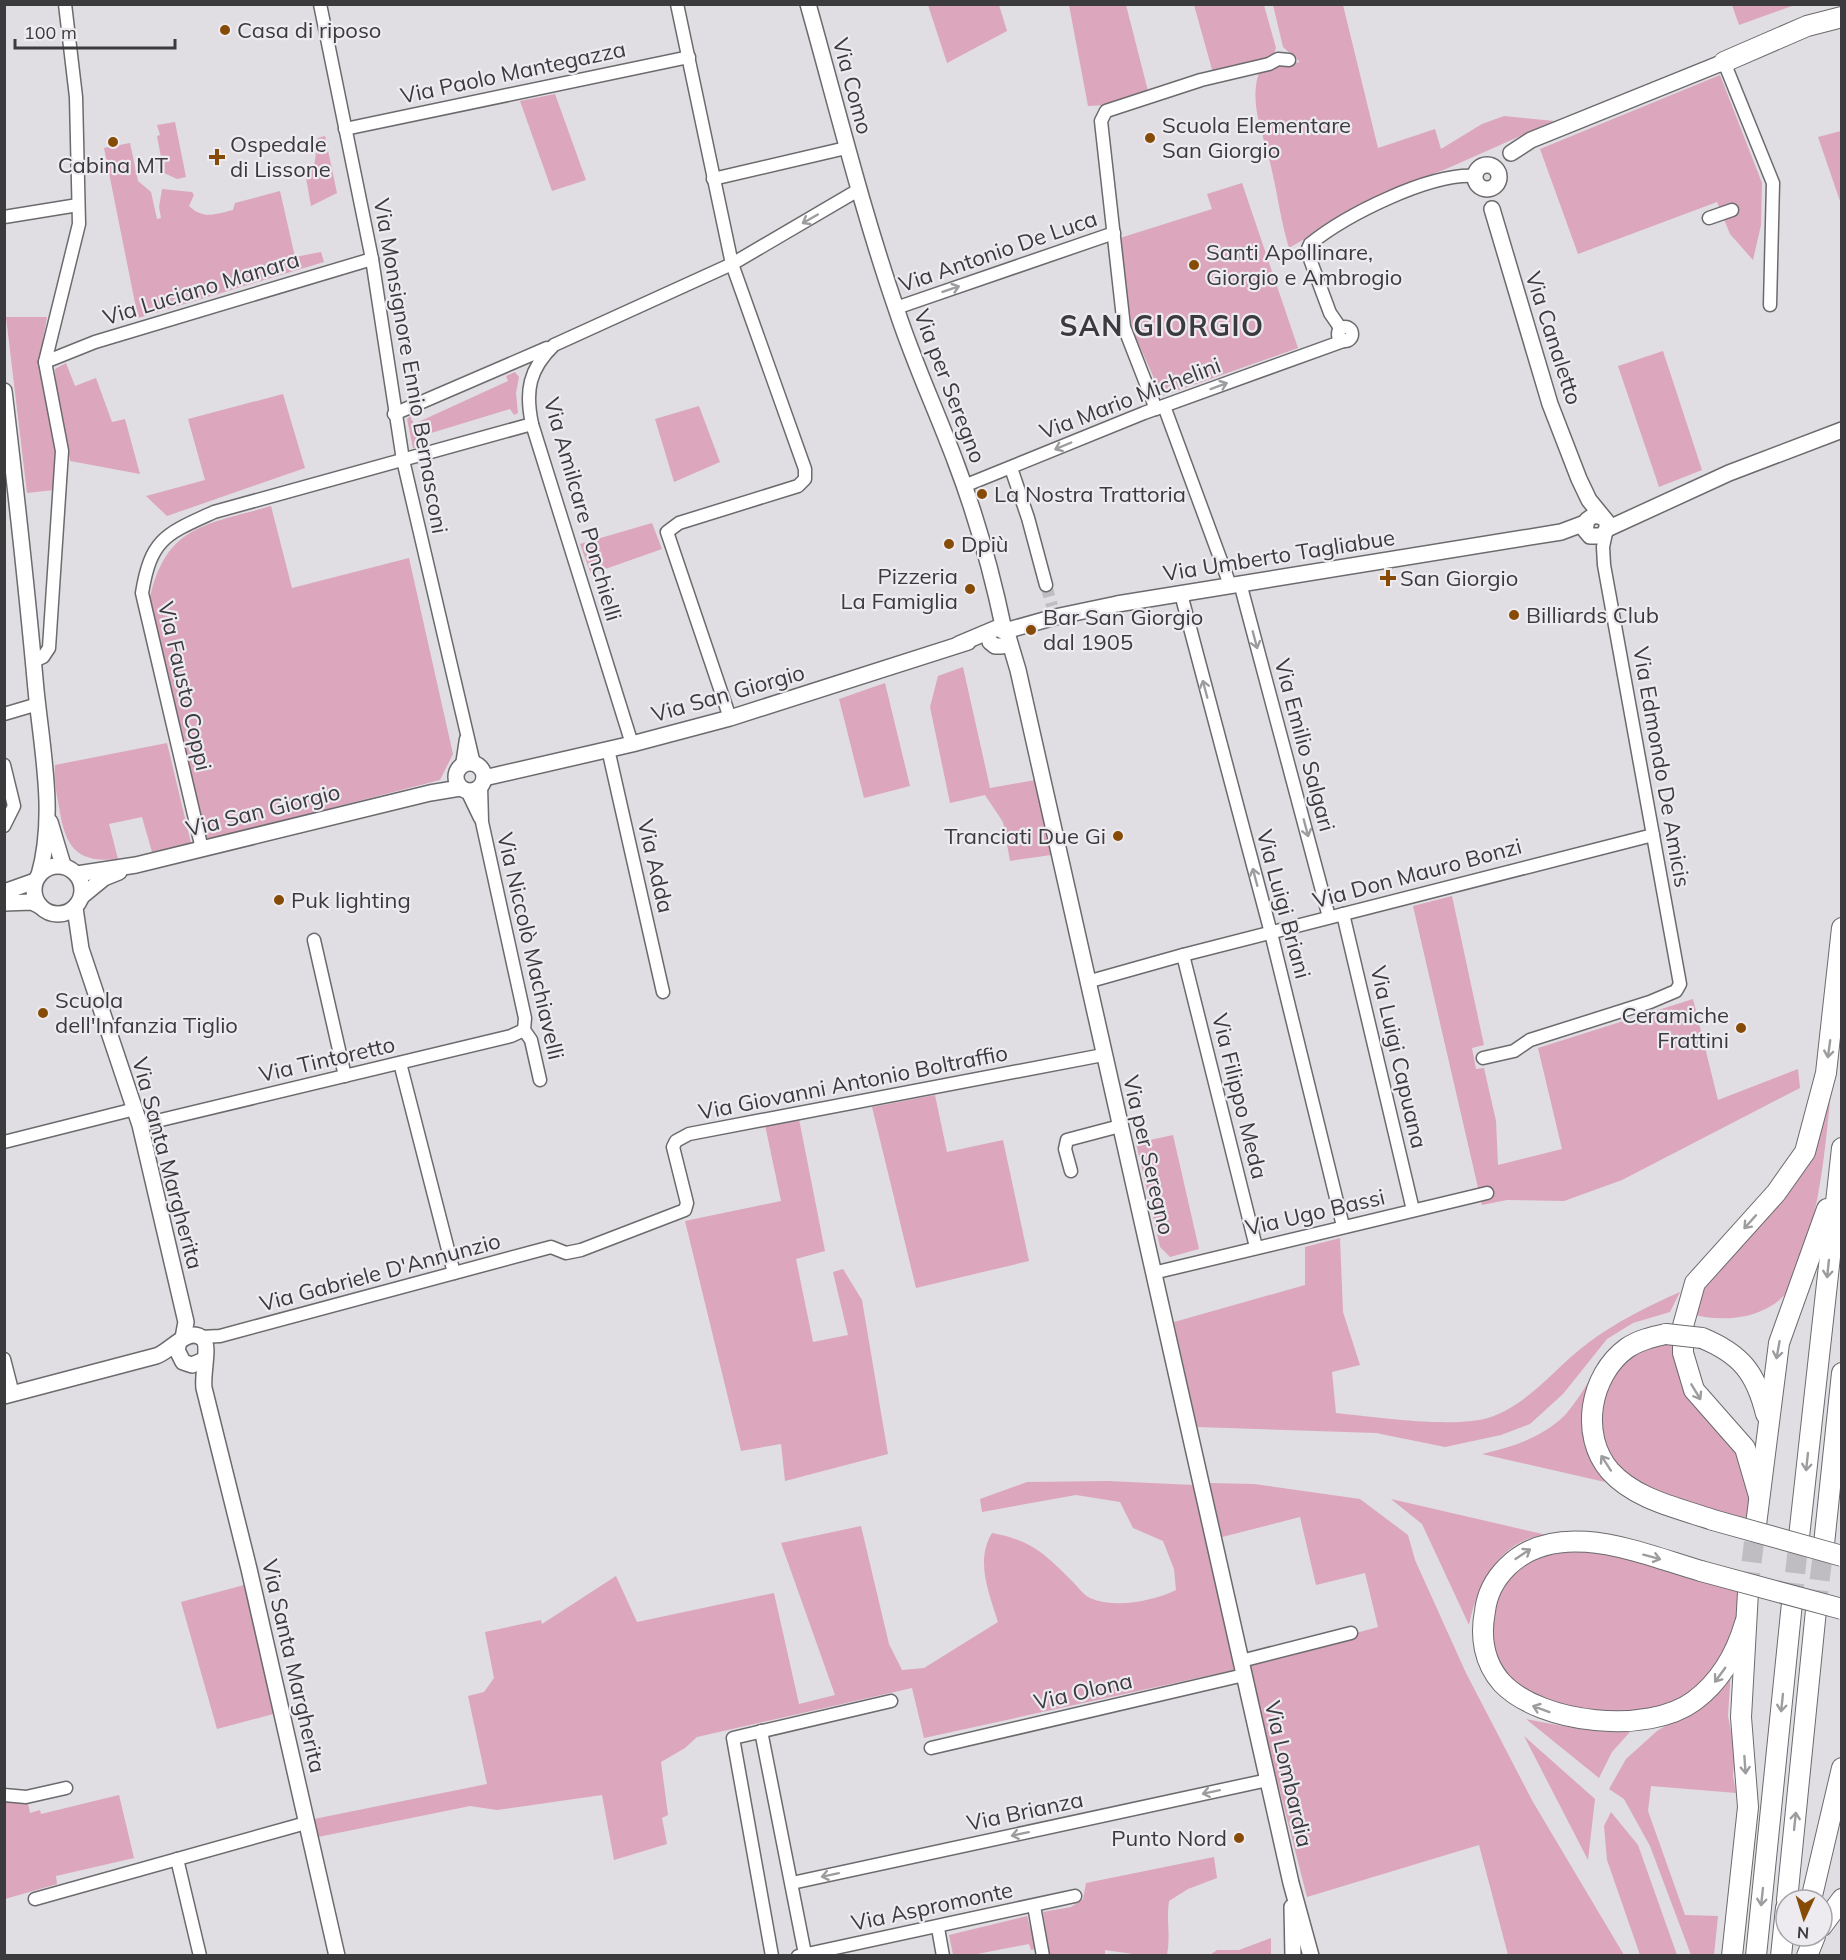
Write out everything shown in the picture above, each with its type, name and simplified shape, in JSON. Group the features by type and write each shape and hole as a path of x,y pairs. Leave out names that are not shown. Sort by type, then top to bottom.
{"highway":[{"path":"1724,62 1807,26 1842,17"},
{"path":"1759,1496 1744,1448 1694,1390 1683,1353 1683,1326 1695,1283 1776,1193 1805,1152 1826,1073 1842,928"},
{"path":"1799,1537 1842,1148"},
{"path":"1756,1525 1767,1421 1779,1343 1838,1178"},
{"path":"1767,1421 1753,1376 1740,1360 1724,1347 1702,1338 1666,1334 1646,1338 1627,1348 1601,1378 1594,1398 1592,1418 1600,1455 1610,1471 1628,1486 1651,1499 1713,1520 1842,1556"},
{"path":"1824,1544 1842,1373"},
{"path":"1745,1623 1739,1646 1730,1661 1714,1683 1700,1696 1667,1714 1636,1720 1603,1720 1561,1715 1534,1707 1502,1682 1489,1665 1482,1629 1491,1589 1520,1555 1538,1545 1563,1542 1603,1544 1842,1609"},
{"path":"1732,1956 1748,1807 1741,1717 1748,1592"},
{"path":"1756,1956 1792,1603"},
{"path":"1788,1888 1816,1610"},
{"path":"1813,1888 1842,1768"}],"street":[{"path":"34,661 43,657 49,648 62,451 45,362 79,224 76,97 65,4"},
{"name":"Via Monsignore Ennio Bernasconi","path":"320,4 372,259 394,414 466,735 470,778"},
{"path":"677,4 732,264 805,470 805,479 798,486 680,523 667,532 730,718"},
{"name":"Via Como","path":"808,4 846,148 859,184"},
{"name":"Via Paolo Mantegazza","path":"345,129 689,57"},
{"name":"Via Emilio Salgari","path":"1289,60 1278,59 1269,64 1201,80 1106,111 1101,121 1124,327 1235,584 1329,917"},
{"path":"1480,176 1531,140 1724,62 1773,183 1770,305"},
{"path":"713,179 846,148"},
{"name":"Via Canaletto","path":"1492,209 1498,180 1511,153"},
{"path":"1495,168 1498,180 1488,188 1480,176 1495,168"},
{"name":"Via Mario Michelini","path":"964,486 1343,334 1330,313 1307,251 1310,244 1321,235 1390,198 1457,176 1480,176"},
{"name":"Via Canaletto","path":"1480,176 1550,404 1596,527"},
{"name":"Via Amilcare Ponchielli","path":"632,744 532,424 528,396 530,379 542,356 554,345 732,264 859,184"},
{"name":"Via per Seregno","path":"859,184 896,308 964,486 992,571 1000,609 1000,635 1015,659 1243,1668"},
{"path":"4,217 78,205"},
{"path":"1709,218 1732,210"},
{"name":"Via Antonio De Luca","path":"896,308 1114,233"},
{"name":"Via Luciano Manara","path":"45,362 95,342 372,259"},
{"path":"394,414 554,345"},
{"path":"4,391 34,661 47,816 45,855 34,894 45,909"},
{"name":"Via Fausto Coppi","path":"202,849 142,593 146,568 158,542 214,512 532,424"},
{"name":"Via Umberto Tagliabue","path":"1000,635 1053,611 1181,594 1596,527 1631,516 1729,473 1842,430"},
{"path":"1011,468 1028,518 1046,585"},
{"name":"Via Edmondo De Amicis","path":"1483,1058 1514,1051 1530,1040 1650,1002 1676,991 1680,984 1596,527"},
{"name":"Via Luigi Briani","path":"1181,594 1271,933 1343,1226"},
{"name":"Via San Giorgio","path":"77,874 136,865 436,791 470,778 507,774 632,744 730,718 959,644 1000,635"},
{"path":"4,714 38,704"},
{"name":"Via Adda","path":"608,749 663,992"},
{"path":"4,765 14,806 4,826"},
{"name":"Via Niccolò Machiavelli","path":"470,778 482,822 525,1018 524,1030 531,1040 540,1080"},
{"path":"47,816 58,843 63,865"},
{"name":"Via Don Mauro Bonzi","path":"1087,982 1329,917 1653,835"},
{"path":"4,892 37,878 50,866 63,865 77,874 81,881 79,902 64,914 45,909 32,902 4,903"},
{"name":"Via San Giorgio","path":"79,902 104,878 136,865"},
{"name":"Via Santa Margherita","path":"79,902 81,949"},
{"name":"Via Santa Margherita","path":"45,909 67,923 81,949 140,1125 337,1956"},
{"name":"Via Luigi Capuana","path":"1343,914 1413,1210"},
{"path":"314,940 345,1076"},
{"name":"Via Filippo Meda","path":"1183,955 1256,1247"},
{"name":"Via Tintoretto","path":"140,1125 511,1036 524,1030"},
{"name":"Via Giovanni Antonio Boltraffio","path":"551,1247 566,1253 581,1250 685,1210 687,1203 673,1147 682,1137 1103,1054"},
{"path":"400,1063 454,1274"},
{"path":"4,1142 135,1109"},
{"path":"1071,1171 1065,1149 1067,1140 1120,1126"},
{"name":"Via Ugo Bassi","path":"1153,1273 1487,1193"},
{"name":"Via Gabriele D'Annunzio","path":"193,1348 220,1336 551,1247"},
{"path":"4,1359 9,1395 162,1354 193,1348"},
{"path":"1243,1668 1351,1633"},
{"name":"Via Olona","path":"932,1748 1243,1668"},
{"name":"Via Lombardia","path":"1243,1668 1291,1883 1311,1956"},
{"path":"772,1956 733,1738 891,1701"},
{"path":"761,1731 792,1883 801,1955"},
{"name":"Via Brianza","path":"792,1883 1268,1780"},
{"path":"4,1795 26,1797 66,1788"},
{"path":"35,1899 306,1823"},
{"path":"177,1859 200,1956"},
{"name":"Via Lombardia","path":"1291,1883 1293,1956"},
{"name":"Via Aspromonte","path":"801,1955 938,1928 1075,1896"},
{"path":"1034,1906 1043,1956"},
{"path":"938,1928 944,1956"}],"shaded area":[{"path":"1732,4 1795,5 1739,25"},
{"path":"928,5 999,5 1007,31 947,63"},
{"path":"1069,5 1126,5 1148,91 1106,105 1088,106"},
{"path":"1194,5 1264,5 1276,48 1272,58 1213,73"},
{"path":"1273,5 1343,5 1378,148 1435,129 1441,149 1482,124 1504,116 1554,121 1446,169 1387,191 1289,248 1258,119 1255,93 1261,67 1300,62 1283,47"},
{"path":"1720,75 1762,183 1761,225 1753,260 1730,234 1717,202 1578,254 1540,149"},
{"path":"555,94 586,180 552,191 520,101"},
{"path":"175,122 186,177 177,179 164,173 157,136 160,135 157,125"},
{"path":"1842,131 1841,204 1818,137"},
{"path":"325,136 337,193 311,206 305,172 314,167 318,138"},
{"path":"130,143 138,181 151,192 157,219 161,218 159,207 162,189 192,192 194,195 189,206 200,213 210,215 233,210 235,203 280,191 295,257 321,252 324,262 138,318 104,148"},
{"path":"1242,183 1298,348 1162,396 1130,325 1120,238 1212,209 1207,194"},
{"path":"6,317 47,317 41,352 58,444 54,490 27,493"},
{"path":"1663,351 1702,470 1659,487 1618,366"},
{"path":"66,363 75,386 96,378 112,422 125,419 140,474 70,461 55,369"},
{"path":"515,372 519,377 516,393 518,413 514,415 510,409 418,437 420,447 413,448 407,419 410,416 414,424 508,381 506,376"},
{"path":"283,394 305,468 167,516 146,496 205,480 188,419"},
{"path":"699,406 720,462 674,482 655,419"},
{"path":"271,506 292,588 409,558 453,754 440,780 207,840 149,603 156,577 165,558 177,543 191,532 207,524"},
{"path":"652,523 662,549 591,574 580,544"},
{"path":"963,667 990,788 1035,780 1051,855 1010,861 1003,822 985,795 950,803 930,707 938,676"},
{"path":"885,683 910,786 864,798 839,699"},
{"path":"167,743 191,843 152,852 142,817 109,824 118,859 103,860 82,855 69,841 61,820 55,765"},
{"path":"1452,896 1484,1045 1472,1048 1476,1069 1484,1068 1496,1121 1498,1165 1562,1149 1538,1048 1693,999 1718,1100 1798,1069 1800,1088 1622,1180 1564,1201 1507,1200 1482,1205 1413,906"},
{"path":"1833,1073 1818,1195 1807,1243 1792,1286 1779,1300 1756,1313 1730,1318 1691,1314 1703,1287 1784,1193"},
{"path":"935,1095 947,1152 1003,1140 1029,1261 916,1288 872,1107"},
{"path":"799,1119 825,1251 796,1259 813,1342 848,1335 833,1272 843,1269 862,1300 888,1454 785,1481 781,1444 741,1451 685,1221 781,1201 765,1125"},
{"path":"1173,1135 1199,1249 1170,1257 1160,1247 1136,1143"},
{"path":"1340,1238 1343,1312 1360,1365 1332,1372 1336,1413 1437,1422 1458,1422 1491,1417 1506,1411 1531,1394 1599,1335 1680,1292 1670,1312 1633,1323 1607,1339 1563,1394 1530,1424 1501,1435 1445,1447 1376,1433 1197,1427 1174,1322 1305,1285 1305,1247"},
{"path":"1672,1340 1677,1363 1690,1395 1702,1415 1734,1446 1740,1459 1747,1486 1749,1523 1712,1513 1623,1478 1599,1436 1603,1393 1611,1373 1643,1347"},
{"path":"1598,1367 1587,1399 1584,1426 1590,1452 1605,1482 1482,1454 1527,1440 1548,1429 1575,1403"},
{"path":"1108,1481 1194,1485 1234,1670 924,1738 912,1688 697,1737 685,1748 661,1762 668,1815 662,1818 667,1844 614,1860 602,1795 497,1810 470,1806 318,1837 314,1819 487,1784 468,1696 484,1692 494,1678 485,1632 541,1620 542,1624 616,1576 637,1622 774,1593 799,1704 835,1695 781,1543 861,1526 889,1644 902,1670 924,1668 998,1622 984,1566 984,1555 992,1533 1016,1539 1035,1548 1052,1561 1090,1598 1111,1603 1134,1602 1176,1590 1174,1569 1163,1541 1133,1528 1120,1502 1076,1495 982,1512 980,1499 1027,1482"},
{"path":"1210,1483 1254,1484 1360,1499 1408,1535 1415,1560 1466,1673 1533,1802 1624,1955 1508,1955 1479,1845 1307,1897 1247,1663 1378,1627 1365,1573 1316,1585 1300,1517 1222,1537"},
{"path":"1391,1499 1547,1535 1530,1538 1516,1545 1493,1566 1478,1594 1469,1625 1422,1524"},
{"path":"1574,1549 1608,1553 1742,1590 1737,1626 1721,1664 1688,1698 1639,1715 1560,1709 1514,1690 1488,1647 1493,1598 1526,1560 1549,1551"},
{"path":"244,1585 277,1713 217,1729 181,1602"},
{"path":"1731,1670 1728,1716 1735,1753 1733,1776 1736,1793 1651,1786 1648,1811 1685,1915 1718,1916 1714,1955 1691,1955 1650,1846 1624,1799 1609,1789 1626,1759 1657,1731 1686,1714"},
{"path":"1526,1719 1590,1730 1630,1732 1612,1752 1599,1778"},
{"path":"1524,1736 1595,1799 1588,1860"},
{"path":"119,1795 134,1858 56,1876 57,1884 5,1899 5,1801 28,1803 30,1813 40,1810 41,1814"},
{"path":"1611,1812 1638,1845 1677,1955 1640,1955 1607,1860 1604,1826"},
{"path":"1214,1857 1217,1878 1188,1889 1169,1901 1167,1955 1140,1955 1105,1950 1105,1955 1050,1955 1043,1912 1071,1907 1083,1899 1086,1883"},
{"path":"1027,1916 1036,1949 1031,1950 1029,1944 972,1955 953,1955 949,1935"},
{"path":"1271,1938 1271,1955 1210,1955 1217,1950 1239,1950"}],"tunnel":[{"path":"1046,585 1052,606"},
{"path":"1748,1592 1756,1525"},
{"path":"1792,1603 1799,1537"},
{"path":"1816,1610 1824,1544"}],"place":[{"name":"Casa di riposo","path":"225,30"},
{"name":"Scuola Elementare San Giorgio","path":"1150,138"},
{"name":"Cabina MT","path":"113,142"},
{"name":"Ospedale di Lissone","path":"217,157"},
{"name":"Santi Apollinare, Giorgio e Ambrogio","path":"1194,265"},
{"name":"La Nostra Trattoria","path":"982,494"},
{"name":"Dpiù","path":"949,544"},
{"name":"San Giorgio","path":"1388,578"},
{"name":"Pizzeria La Famiglia","path":"970,589"},
{"name":"Billiards Club","path":"1514,615"},
{"name":"Bar San Giorgio dal 1905","path":"1031,630"},
{"name":"Tranciati Due Gi","path":"1118,836"},
{"name":"Puk lighting","path":"279,900"},
{"name":"Scuola dell'Infanzia Tiglio","path":"43,1013"},
{"name":"Ceramiche Frattini","path":"1741,1028"},
{"name":"Punto Nord","path":"1239,1838"}],"district":[{"name":"SAN GIORGIO","path":"1162,325"}]}
